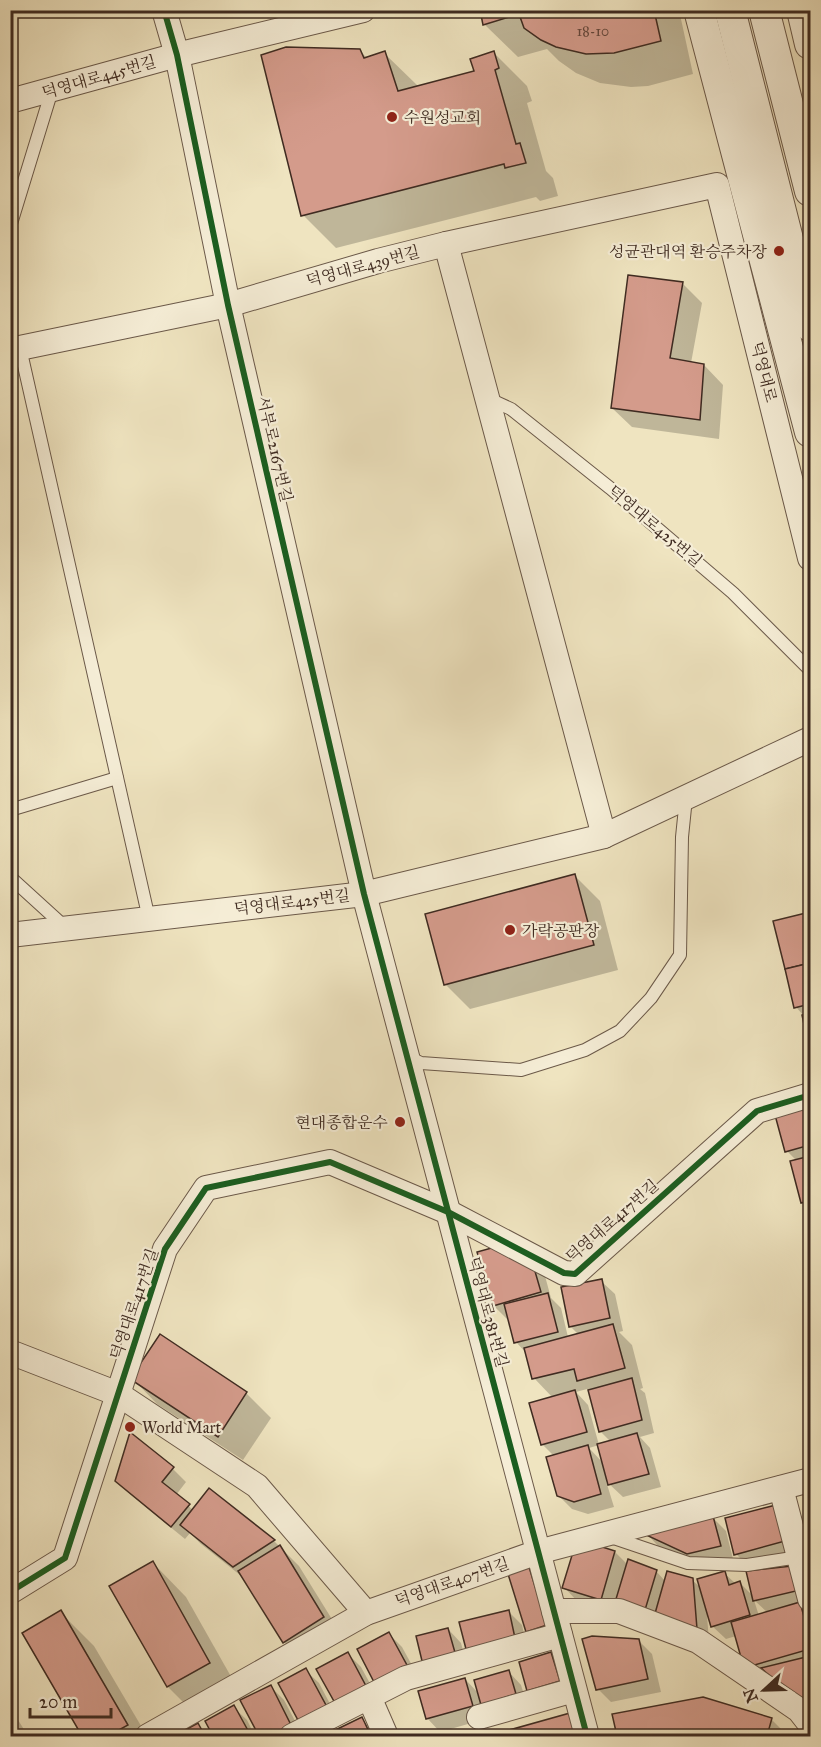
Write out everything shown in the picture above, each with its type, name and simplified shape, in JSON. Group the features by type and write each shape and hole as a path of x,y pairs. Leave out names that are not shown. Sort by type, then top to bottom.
{"street":[{"name":"서부로2167번길","path":"164,10 177,55 228,304 364,894"},
{"name":"덕영대로445번길","path":"10,101 177,55 363,10"},
{"path":"699,10 810,432"},
{"path":"730,10 810,326"},
{"path":"764,10 810,191"},
{"path":"802,10 810,44"},
{"name":"덕영대로439번길","path":"15,349 228,304 446,244 717,185"},
{"name":"덕영대로","path":"717,185 810,558"},
{"path":"446,244 604,836"},
{"name":"덕영대로425번길","path":"10,935 364,894 604,836 810,739"},
{"name":"덕영대로381번길","path":"364,894 587,1737"},
{"name":"덕영대로417번길","path":"10,1592 65,1558 165,1249 206,1188 330,1162 447,1212 564,1273 575,1274 757,1111 810,1095"},
{"path":"10,1352 118,1395 257,1486 366,1612"},
{"name":"덕영대로407번길","path":"148,1737 366,1612 538,1552 810,1480"},
{"path":"781,1488 810,1599"},
{"path":"554,1611 619,1611 698,1641 799,1710 810,1724"},
{"path":"304,1734 406,1678 560,1635"},
{"path":"479,1718 574,1690"},
{"path":"369,1697 386,1737"}],"lane":[{"path":"10,227 52,90"},
{"path":"15,349 149,919"},
{"name":"덕영대로425번길","path":"486,398 511,409 610,488 733,593 810,670"},
{"path":"10,810 117,778"},
{"path":"407,1057 421,1063 521,1070 585,1050 620,1031 651,998 680,955 682,837 686,798"},
{"path":"10,877 67,928"},
{"path":"604,1535 688,1563 747,1564 799,1557"}],"building":[{"path":"480,10 654,10 661,41 614,53 586,54 556,47 541,40 524,28 519,14 483,25"},
{"name":"수원성교회","path":"286,47 360,49 364,58 385,51 398,91 474,71 470,59 494,51 499,68 495,70 516,144 520,143 526,163 505,168 504,164 301,216 261,55"},
{"path":"628,275 683,282 670,358 704,364 700,420 611,408"},
{"name":"가락공판장","path":"575,874 594,945 444,985 425,914"},
{"path":"810,912 810,963 785,969 773,921"},
{"path":"810,963 810,1004 794,1008 785,969"},
{"path":"810,1013 810,1053 802,1015"},
{"path":"810,1105 810,1145 785,1152 775,1115"},
{"path":"810,1156 810,1201 801,1203 790,1161"},
{"path":"810,1211 810,1238 804,1212"},
{"path":"506,1244 532,1261 541,1292 493,1306 477,1252"},
{"path":"602,1279 610,1318 569,1327 561,1287"},
{"path":"548,1293 558,1332 514,1343 504,1304"},
{"path":"613,1324 625,1368 577,1381 574,1369 532,1379 524,1348"},
{"path":"160,1334 247,1392 218,1437 130,1379"},
{"path":"632,1378 642,1420 599,1432 588,1390"},
{"path":"575,1390 587,1432 541,1445 529,1403"},
{"path":"130,1432 174,1467 162,1482 190,1504 171,1527 115,1481"},
{"path":"637,1433 649,1474 608,1485 597,1444"},
{"path":"588,1445 601,1494 574,1502 557,1496 546,1457"},
{"path":"209,1488 275,1540 233,1567 180,1525"},
{"path":"776,1505 785,1541 734,1555 725,1518"},
{"path":"713,1516 721,1546 687,1554 644,1534"},
{"path":"280,1545 324,1617 283,1643 238,1571"},
{"path":"596,1545 615,1551 601,1600 562,1588 573,1552"},
{"path":"628,1559 657,1570 645,1610 616,1599"},
{"path":"153,1561 210,1663 167,1687 109,1586"},
{"path":"792,1566 796,1591 753,1601 746,1571"},
{"path":"529,1567 547,1625 526,1632 508,1574"},
{"path":"667,1571 693,1578 697,1629 654,1617"},
{"path":"725,1571 729,1585 740,1581 750,1615 711,1627 697,1579"},
{"path":"800,1602 810,1639 810,1649 744,1668 731,1622"},
{"path":"61,1610 128,1725 108,1736 82,1736 22,1633"},
{"path":"509,1610 515,1638 466,1649 459,1622"},
{"path":"448,1628 456,1656 423,1665 416,1636"},
{"path":"389,1632 408,1667 375,1684 357,1649"},
{"path":"592,1636 639,1639 648,1679 596,1690 582,1639"},
{"path":"348,1652 366,1686 335,1703 316,1669"},
{"path":"551,1652 560,1681 527,1691 519,1662"},
{"path":"810,1656 810,1705 805,1707 761,1668"},
{"path":"306,1668 327,1707 299,1722 278,1683"},
{"path":"509,1670 516,1694 481,1705 474,1680"},
{"path":"465,1678 473,1706 426,1719 418,1691"},
{"path":"271,1685 291,1725 269,1736 259,1736 240,1700"},
{"path":"703,1697 772,1718 767,1736 617,1736 612,1714"},
{"path":"234,1705 251,1736 213,1736 205,1721"},
{"path":"570,1713 576,1736 488,1736"},
{"path":"362,1717 371,1736 323,1736"},
{"path":"198,1723 205,1736 174,1736"}],"cycle path":[{"path":"164,10 177,55 228,305 364,894 587,1736"},
{"path":"10,1592 65,1558 165,1249 206,1188 330,1162 448,1212 564,1273 575,1274 757,1111 810,1095"}],"place":[{"name":"수원성교회","path":"392,117"},
{"name":"성균관대역 환승주차장","path":"779,251"},
{"name":"가락공판장","path":"510,930"},
{"name":"현대종합운수","path":"400,1122"},
{"name":"World Mart","path":"130,1427"}]}
